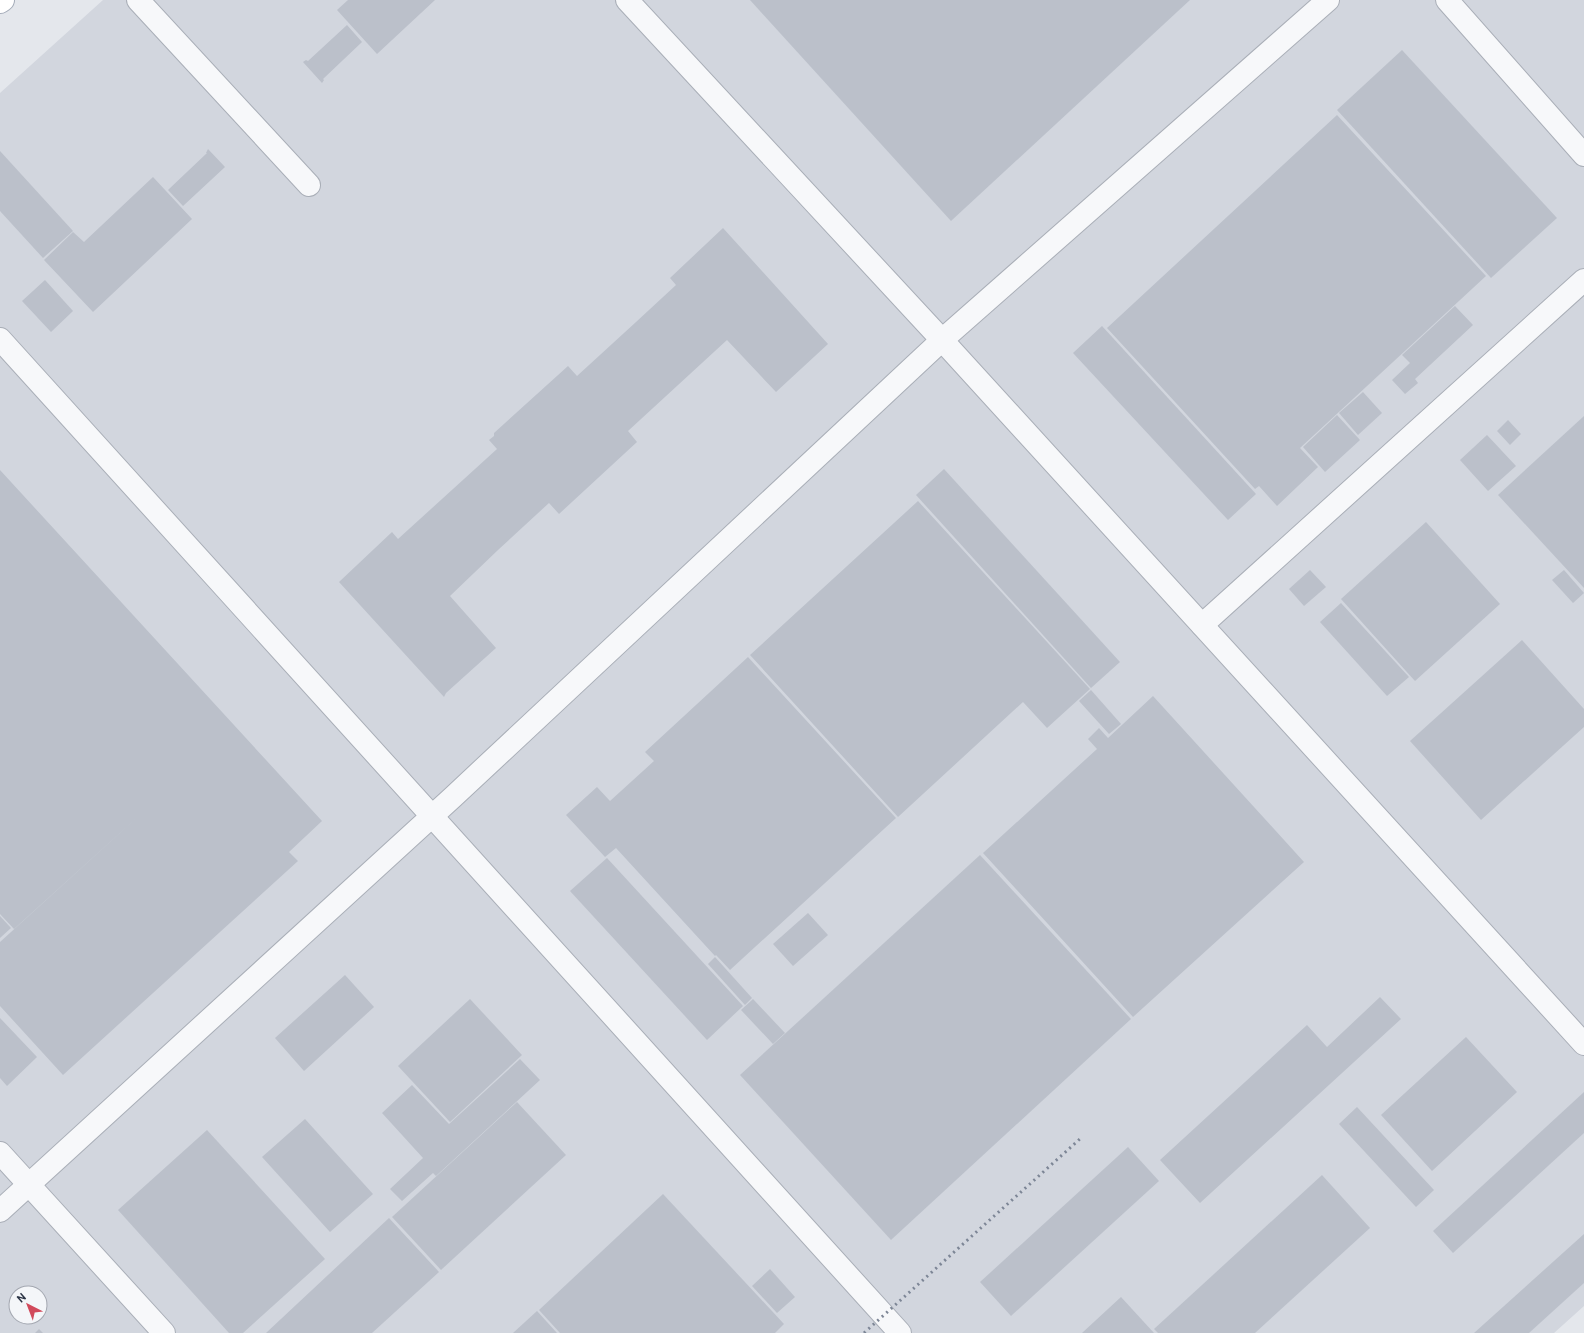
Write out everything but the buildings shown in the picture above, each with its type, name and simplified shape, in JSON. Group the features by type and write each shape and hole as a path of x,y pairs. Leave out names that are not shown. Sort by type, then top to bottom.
{"street":[{"path":"138,0 310,185"},
{"path":"627,0 942,340 1584,1044"},
{"path":"0,1211 432,816 942,340 1328,0"},
{"path":"1447,0 1584,155"},
{"path":"1202,626 1584,280"},
{"path":"0,339 900,1333"},
{"path":"0,1153 164,1333"}],"shaded area":[{"path":"103,0 1584,0 1584,1306 1554,1333 0,1333 0,93"}],"railway":[{"path":"864,1333 1081,1138"}]}
